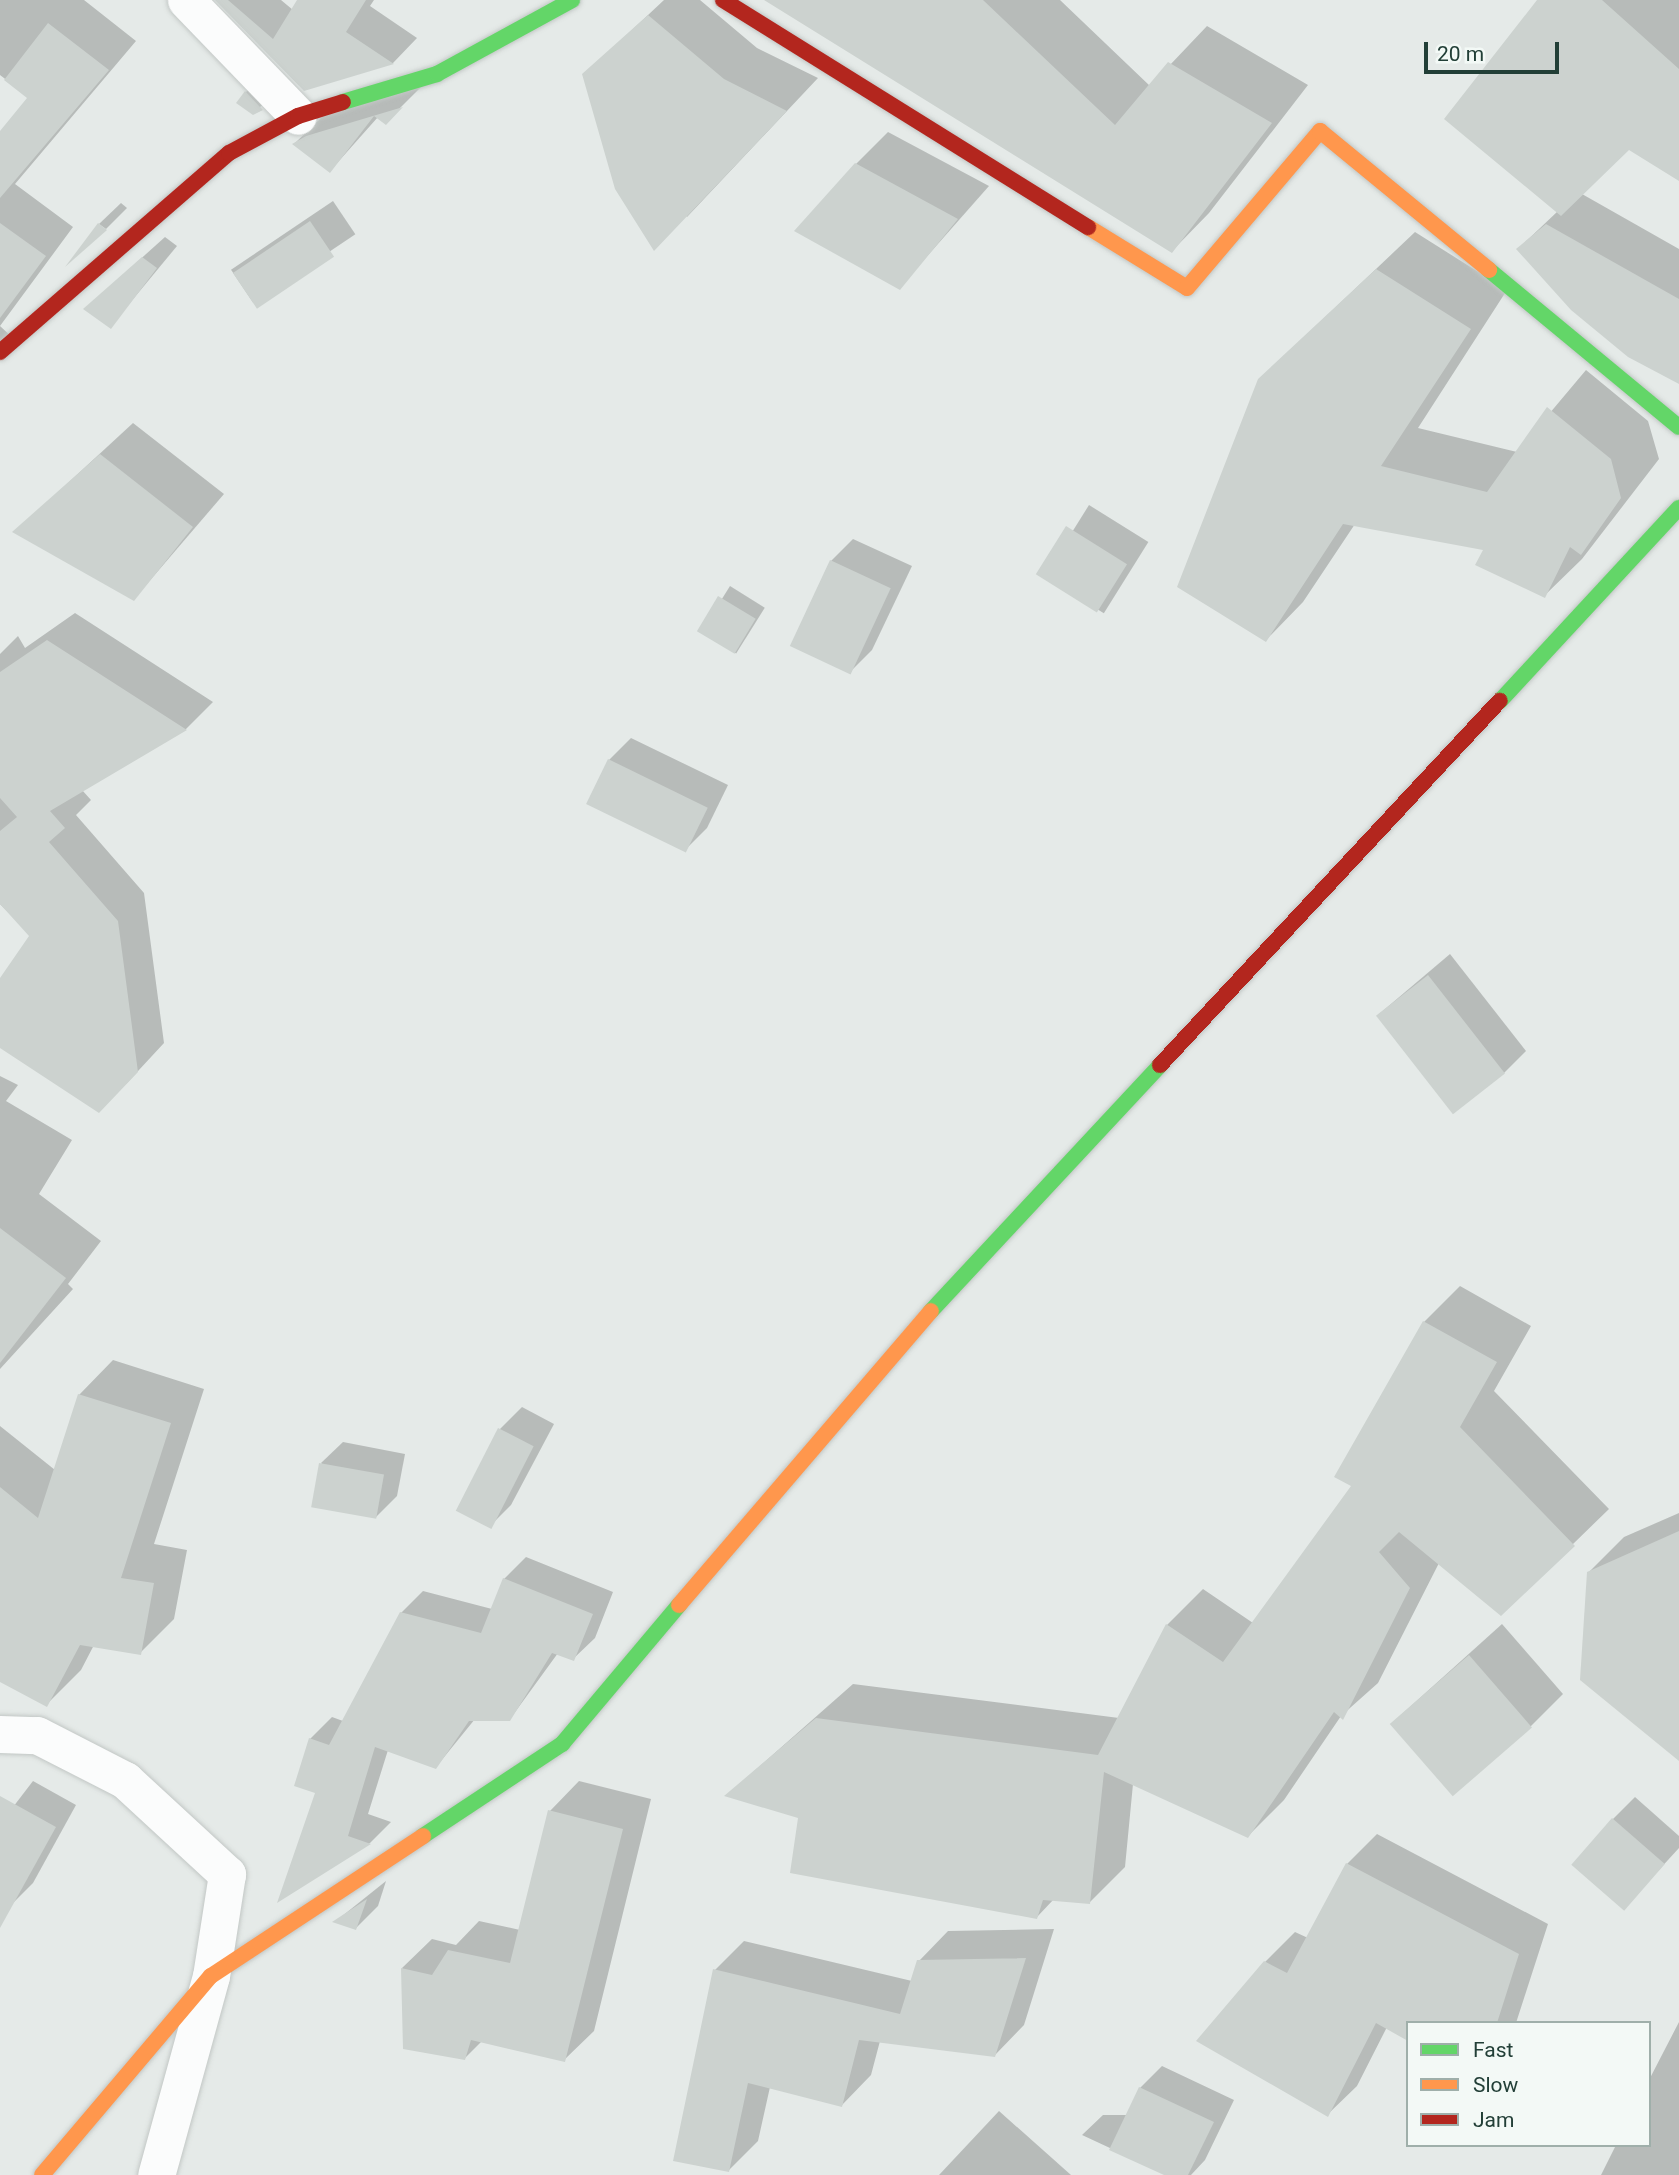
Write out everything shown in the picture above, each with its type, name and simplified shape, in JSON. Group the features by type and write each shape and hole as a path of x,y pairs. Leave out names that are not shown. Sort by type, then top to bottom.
{"street":[{"path":"186,0 299,116"},
{"path":"0,352 59,307 229,153 299,116 437,74 572,0"},
{"path":"723,0 1187,288 1320,131 1679,427"},
{"path":"42,2175 211,1976 562,1744 888,1357 1679,508"},
{"path":"0,1734 37,1735 125,1780 227,1874 211,1976 156,2175"}],"building":[{"path":"215,0 228,0 273,39 297,0 366,0 346,32 394,64 304,91"},
{"path":"764,0 983,0 1115,125 1168,62 1272,123 1172,253"},
{"path":"1537,0 1602,0 1679,69 1679,181 1629,150 1561,216 1444,119"},
{"path":"648,15 724,79 787,111 654,251 615,189 582,74"},
{"path":"48,23 109,70 0,198 0,131 27,98 4,80"},
{"path":"245,91 263,110 253,115 236,103"},
{"path":"403,107 386,125 374,116 330,173 292,144 306,136"},
{"path":"855,163 958,219 900,290 794,231"},
{"path":"310,221 334,257 257,309 233,273"},
{"path":"0,223 46,256 0,318"},
{"path":"98,223 107,230 65,267"},
{"path":"1546,224 1679,299 1679,384 1628,357 1571,310 1516,249"},
{"path":"142,257 157,268 111,329 83,309"},
{"path":"1376,269 1471,329 1381,466 1487,492 1547,407 1611,459 1621,498 1581,555 1570,547 1545,598 1475,565 1483,550 1343,524 1266,642 1177,587 1258,379"},
{"path":"100,454 193,527 134,601 12,532"},
{"path":"1066,526 1127,564 1097,612 1036,574"},
{"path":"830,560 891,588 851,674 790,646"},
{"path":"718,596 756,619 735,654 697,631"},
{"path":"47,640 187,730 50,811 65,828 49,842 118,921 138,1072 99,1113 0,1048 0,978 29,936 0,904 0,831 17,817 0,798 0,672"},
{"path":"608,759 708,808 686,853 586,804"},
{"path":"1428,975 1505,1074 1453,1114 1376,1016"},
{"path":"0,1228 66,1278 0,1363"},
{"path":"1423,1321 1497,1362 1460,1427 1575,1546 1501,1616 1399,1532 1379,1552 1410,1588 1343,1720 1334,1712 1248,1838 1104,1772 1090,1904 1043,1900 1037,1919 790,1873 798,1818 724,1796 816,1718 1098,1755 1166,1624 1223,1662 1351,1486 1334,1477"},
{"path":"78,1394 171,1423 121,1578 154,1583 141,1655 80,1645 47,1707 0,1682 0,1487 38,1518"},
{"path":"498,1428 534,1446 491,1529 456,1511"},
{"path":"319,1463 384,1474 376,1519 311,1507"},
{"path":"1679,1531 1679,1761 1580,1680 1587,1572"},
{"path":"503,1578 593,1614 574,1661 552,1653 510,1721 469,1721 436,1769 375,1747 348,1836 371,1844 277,1903 315,1793 294,1786 309,1738 329,1745 400,1612 481,1633"},
{"path":"1469,1655 1532,1727 1453,1796 1390,1724"},
{"path":"0,1796 56,1827 0,1928"},
{"path":"548,1810 623,1829 565,2062 471,2040 465,2060 403,2049 401,1968 432,1975 448,1950 510,1963"},
{"path":"1612,1818 1665,1864 1624,1911 1571,1865"},
{"path":"1346,1863 1519,1954 1498,2021 1406,2021 1406,2040 1376,2023 1328,2117 1196,2041 1264,1961 1287,1973"},
{"path":"367,1899 356,1930 332,1922"},
{"path":"1026,1958 995,2057 859,2040 842,2107 748,2083 729,2172 673,2161 713,1969 900,2014 917,1960"},
{"path":"1139,2087 1214,2122 1188,2175 1164,2175 1109,2150"}],"traffic: fast":[{"path":"343,102 437,74 572,0"},
{"path":"1489,270 1679,427"},
{"path":"1500,701 1679,508"},
{"path":"931,1311 1160,1065"},
{"path":"423,1836 562,1744 679,1605"}],"traffic: slow":[{"path":"1088,227 1187,288 1320,131 1489,270"},
{"path":"679,1605 931,1311"},
{"path":"42,2175 211,1976 423,1836"}],"traffic: jam":[{"path":"723,0 1088,227"},
{"path":"0,352 229,153 298,116 343,102"},
{"path":"1160,1065 1500,701"}]}
